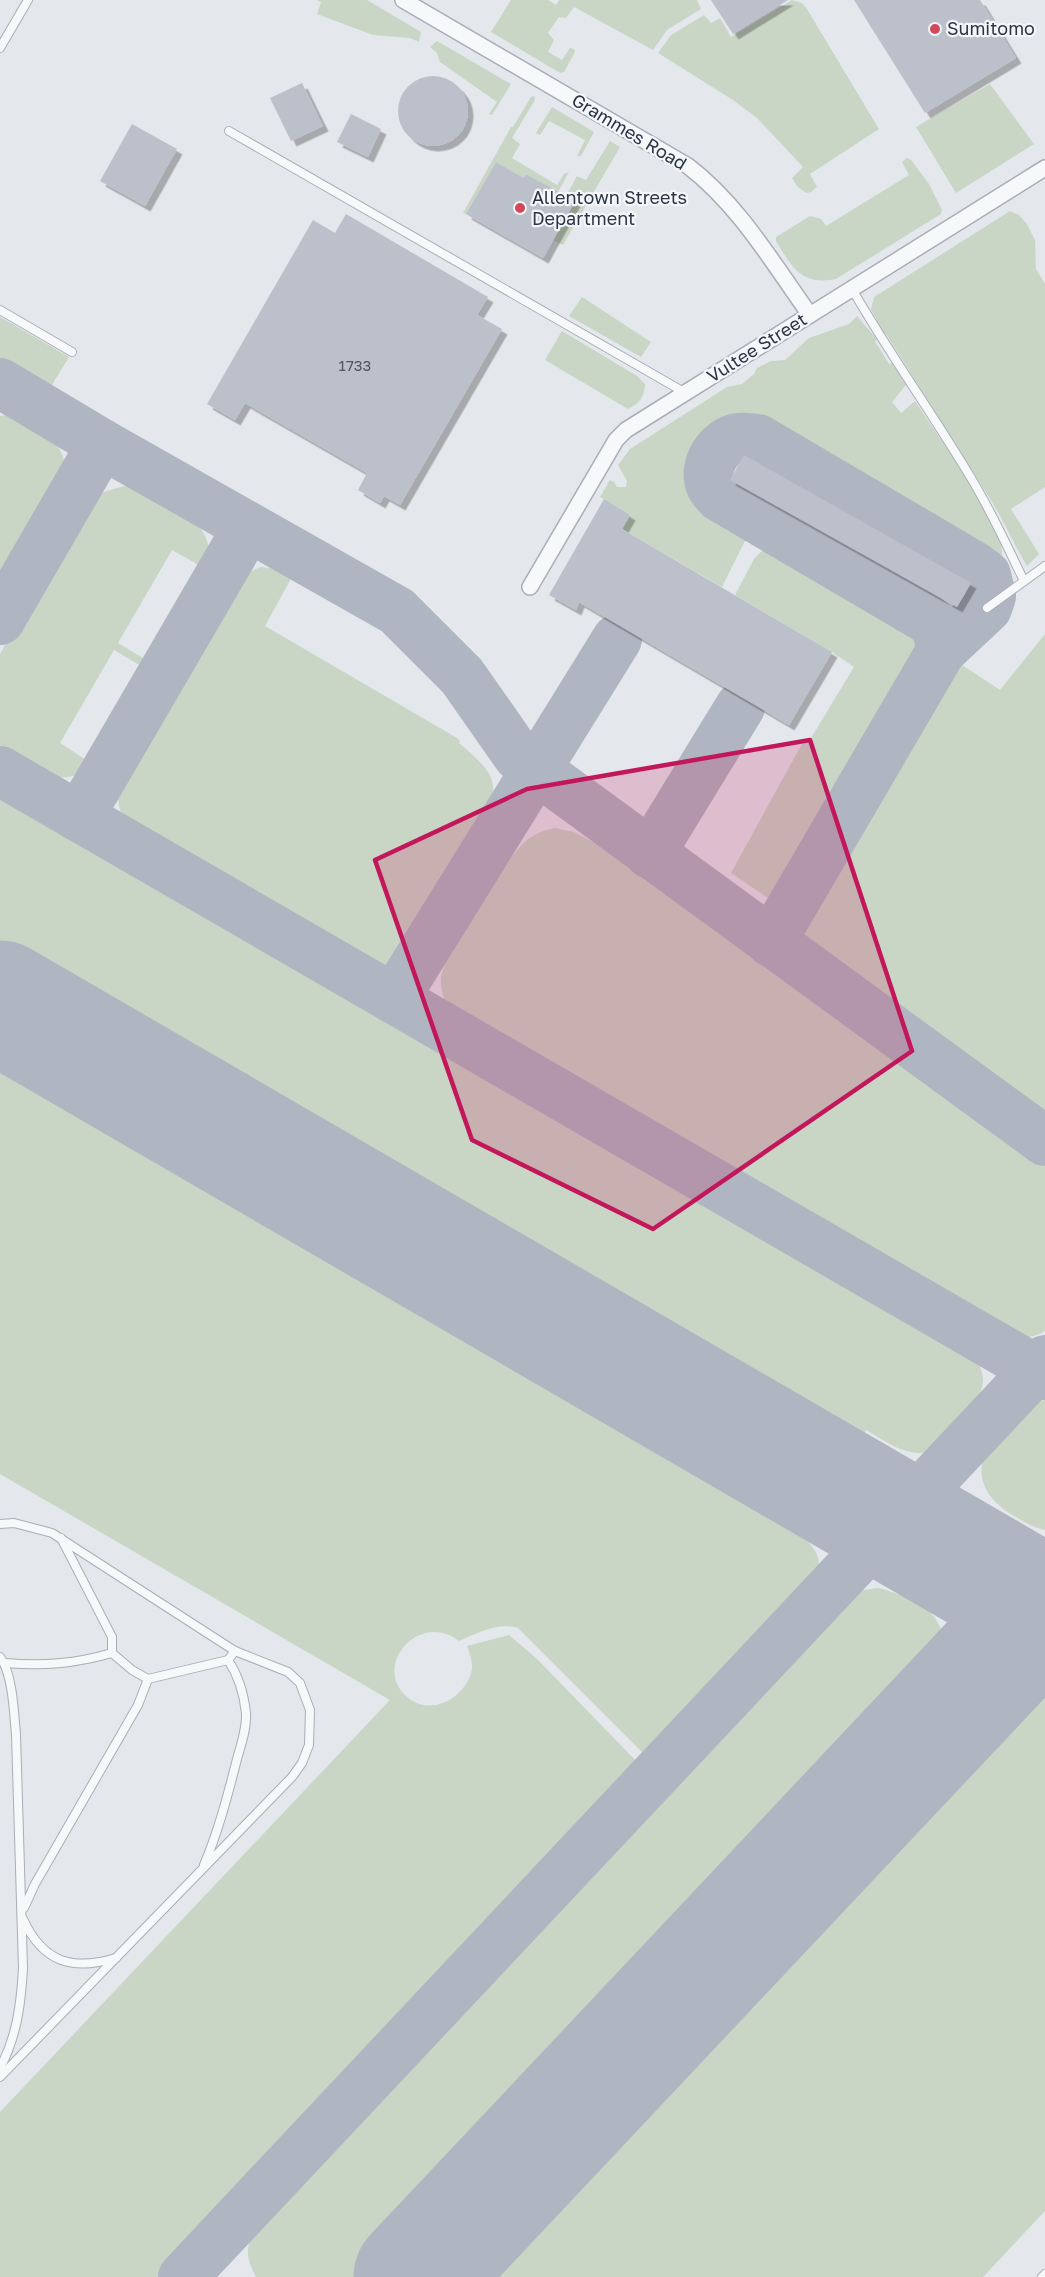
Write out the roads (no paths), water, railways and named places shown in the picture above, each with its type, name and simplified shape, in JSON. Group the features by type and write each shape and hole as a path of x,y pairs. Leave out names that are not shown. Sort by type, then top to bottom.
{"street":[{"name":"Grammes Road","path":"403,0 694,171 715,188 733,209 810,315"},
{"name":"Vultee Street","path":"530,587 616,440 626,430 1045,168"}],"lane":[{"path":"0,48 28,0"},
{"path":"229,131 684,393"},
{"path":"852,289 879,337 972,480 992,514 1024,581"},
{"path":"0,310 72,352"},
{"path":"987,608 1045,566"},
{"path":"0,1524 14,1523 29,1526 60,1537 235,1651 288,1672 300,1683 310,1710 309,1745 292,1777 0,2077"},
{"path":"60,1537 112,1637 112,1653 132,1670 148,1679 228,1660 235,1651"},
{"path":"0,2068 13,2039 21,2006 23,1968 16,1736 13,1702 2,1660 38,1666 84,1661 112,1653"},
{"path":"201,1870 222,1816 244,1734 246,1714 234,1669 228,1660"},
{"path":"118,1957 98,1963 78,1965 62,1960 32,1938 21,1915 35,1884 138,1705 148,1679"}],"place":[{"name":"Sumitomo","path":"935,29"},
{"name":"Allentown Streets Department","path":"520,208"}]}
